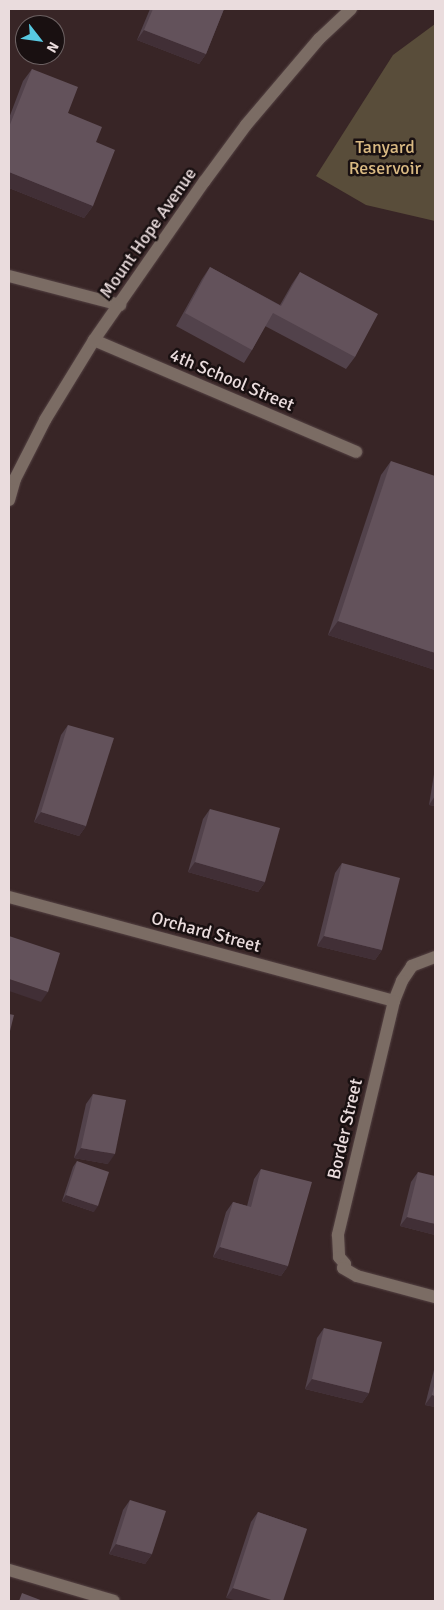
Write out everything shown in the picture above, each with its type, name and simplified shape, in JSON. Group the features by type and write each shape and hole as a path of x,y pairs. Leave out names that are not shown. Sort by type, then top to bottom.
{"street":[{"name":"Mount Hope Avenue","path":"9,500 15,479 45,420 94,340 204,182 246,126 319,38 351,9"},
{"path":"9,276 120,305"},
{"name":"4th School Street","path":"94,340 356,452"},
{"name":"Orchard Street","path":"9,897 394,1001"},
{"name":"Border Street","path":"435,957 412,966 402,981 394,1001 338,1236 338,1257 344,1264 343,1268 357,1276 435,1297"},
{"path":"9,1570 114,1601"}],"green space":[{"name":"Tanyard Reservoir","path":"435,24 435,221 366,205 316,176 393,55"}],"building":[{"path":"153,9 224,9 206,54 144,30"},
{"path":"32,69 78,87 68,113 102,127 96,142 115,150 93,206 9,172 9,127"},
{"path":"210,267 281,306 300,272 378,314 355,357 273,313 252,350 185,313"},
{"path":"391,461 435,476 435,653 338,621"},
{"path":"68,725 114,738 86,826 41,812"},
{"path":"210,809 280,828 265,882 195,862"},
{"path":"342,863 400,878 382,950 324,936"},
{"path":"9,936 60,953 48,992 9,979"},
{"path":"9,1014 14,1015 9,1035"},
{"path":"93,1094 126,1100 115,1154 81,1148"},
{"path":"77,1161 109,1172 98,1206 66,1195"},
{"path":"261,1169 312,1182 288,1266 220,1247 233,1202 251,1207"},
{"path":"418,1172 435,1176 435,1224 407,1217"},
{"path":"324,1328 382,1342 369,1393 312,1379"},
{"path":"435,1382 435,1396 432,1395"},
{"path":"130,1500 166,1511 152,1554 116,1544"},
{"path":"258,1512 307,1529 283,1601 274,1601 233,1588"},
{"path":"22,1593 43,1601 19,1601"}]}
